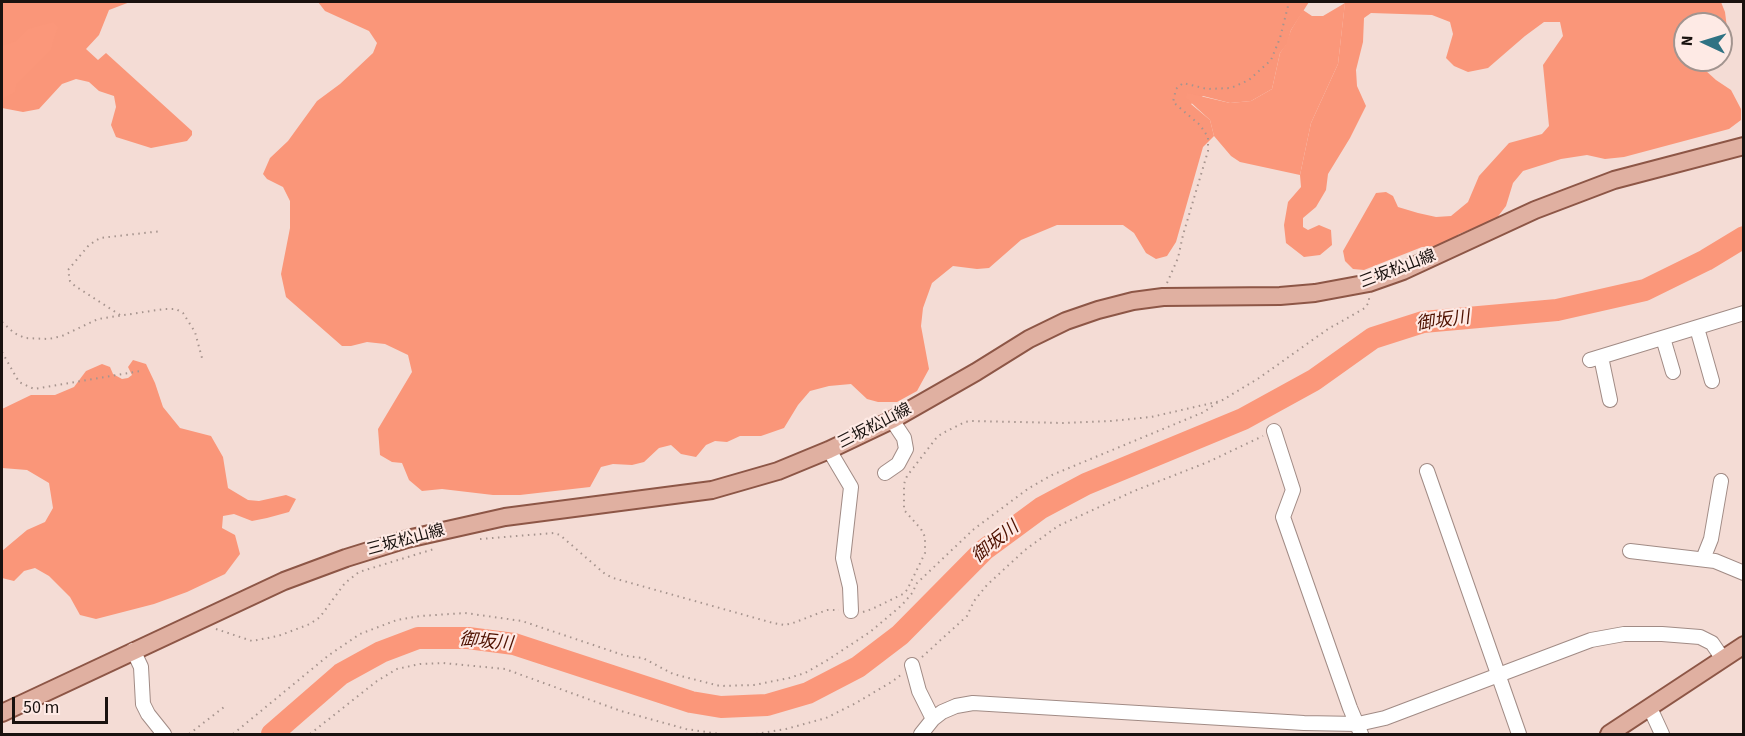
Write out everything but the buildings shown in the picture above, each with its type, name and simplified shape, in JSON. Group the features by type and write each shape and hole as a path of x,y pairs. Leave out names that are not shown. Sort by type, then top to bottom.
{"main road":[{"name":"三坂松山線","path":"2,713 284,581 346,558 408,539 505,517 712,490 778,471 892,420 1029,339 1066,321 1116,305 1163,297 1280,296 1337,290 1369,283 1403,271 1534,210 1614,180 1743,146"},
{"path":"1609,735 1743,645"}],"street":[{"path":"1610,400 1595,358 1743,313"},
{"path":"1697,328 1712,381"},
{"path":"1663,338 1673,372"},
{"path":"885,473 898,464 906,449 904,438 892,420"},
{"path":"1274,431 1293,490 1283,517 1350,708 1360,729"},
{"path":"829,450 851,487 843,558 850,587 851,611"},
{"path":"1427,471 1519,735"},
{"path":"1704,559 1711,539 1721,481"},
{"path":"1630,551 1715,561 1743,573"},
{"path":"921,735 933,719 956,706 972,703 1304,723 1360,729 1591,640 1624,634 1700,637 1712,643 1723,658"},
{"path":"133,650 141,668 143,704 164,735"},
{"path":"912,665 920,691 933,719"},
{"path":"1650,708 1662,735"}],"path":[{"path":"1163,297 1178,258 1208,151 1208,137 1200,125 1173,102 1176,89 1183,82 1207,89 1231,88 1249,80 1271,60 1280,38 1289,2"},
{"path":"120,315 75,286 70,281 68,270 89,245 99,238 162,231"},
{"path":"233,735 329,655 360,634 397,620 443,613 487,615 522,621 626,656 643,658 673,674 700,682 736,686 789,678 805,673 870,632 902,605 913,592 916,584 967,535 1029,488 1084,461 1204,412 1259,378 1328,329 1365,308 1370,299 1369,283"},
{"path":"2,322 14,333 36,339 49,339 62,336 98,319 176,309 183,314 195,332 202,358"},
{"path":"2,352 19,382 34,389 141,371"},
{"path":"474,540 493,536 515,537 554,533 560,535 605,574 613,578 773,623 784,625 793,623 827,610 865,612 903,594 925,553 926,546 921,529 904,510 904,484 907,476 937,437 965,422 972,421 1063,423 1111,421 1151,417 1221,401"},
{"path":"756,735 826,718 893,681 967,616 974,601 987,585 1025,550 1058,526 1134,491 1208,462 1274,431"},
{"path":"202,618 221,632 252,641 278,636 310,624 320,617 345,583 359,573 435,549"},
{"path":"310,735 377,681 397,669 420,664 443,663 505,669 621,711 686,729 720,735"},
{"path":"189,735 224,707"}],"shaded area":[{"path":"2,2 130,2 109,10 99,35 86,49 98,60 106,53 192,131 192,135 187,141 151,148 116,137 111,125 116,107 114,96 99,91 89,82 76,79 62,84 39,109 23,112 2,108"},
{"path":"318,2 1309,2 1291,30 1287,44 1280,53 1272,89 1251,101 1230,103 1203,96 1191,104 1210,120 1214,136 1203,147 1176,242 1167,256 1156,259 1146,253 1134,233 1123,225 1057,225 1021,240 989,268 953,266 932,283 923,308 921,326 929,369 917,391 897,402 878,402 867,399 851,384 829,386 810,391 784,428 761,436 740,436 727,442 715,441 706,445 696,457 681,454 671,445 659,448 644,462 601,467 590,487 520,495 493,495 442,489 422,491 409,480 402,463 392,462 380,455 378,429 412,372 408,355 385,344 367,342 342,346 286,297 281,274 290,228 290,201 283,187 267,179 263,174 270,158 288,141 317,101 340,84 373,53 377,43 369,31 325,11"},
{"path":"1345,2 1721,2 1725,12 1673,12 1673,72 1707,72 1731,90 1741,109 1741,120 1729,129 1624,157 1605,159 1587,155 1561,159 1523,171 1513,183 1506,206 1496,219 1459,234 1445,246 1422,247 1364,270 1353,269 1345,261 1343,251 1376,193 1386,192 1393,196 1398,207 1436,217 1451,216 1468,202 1479,176 1509,143 1542,134 1549,126 1543,65 1563,36 1560,22 1544,22 1488,68 1468,72 1454,66 1446,58 1453,34 1450,22 1432,15 1371,13 1364,18 1363,42 1356,70 1357,86 1366,106 1328,174 1326,190 1316,207 1303,218 1303,227 1308,230 1319,225 1331,230 1332,245 1320,255 1304,257 1286,243 1284,225 1288,202 1301,187 1300,175 1311,123 1338,64"},
{"path":"1345,3 1338,64 1311,123 1300,175 1240,162 1231,156 1214,136 1210,120 1186,98 1187,93 1230,103 1251,101 1272,89 1280,53 1303,10 1312,16 1323,16"},
{"path":"54,22 58,27 51,49 17,83 15,92 2,99 2,46 16,41 28,29"},
{"path":"133,360 146,364 163,407 180,428 211,436 223,457 228,488 248,500 259,501 286,495 296,499 289,512 267,518 252,521 234,514 223,516 222,528 235,535 240,554 225,574 154,604 96,619 80,615 70,597 49,576 35,568 24,571 14,581 2,578 2,551 27,530 45,522 53,508 49,483 27,470 2,468 2,409 31,395 55,395 74,387 86,371 102,364 110,367 113,374 122,379 128,378 132,375 128,367"}],"waterway":[{"name":"御坂川","path":"272,734 341,674 381,652 418,638 468,638 514,644 691,702 721,707 767,705 808,693 858,667 900,635 984,550 1041,508 1086,484 1243,419 1314,380 1373,338 1423,322 1557,310 1645,290 1706,260 1744,237"}]}
